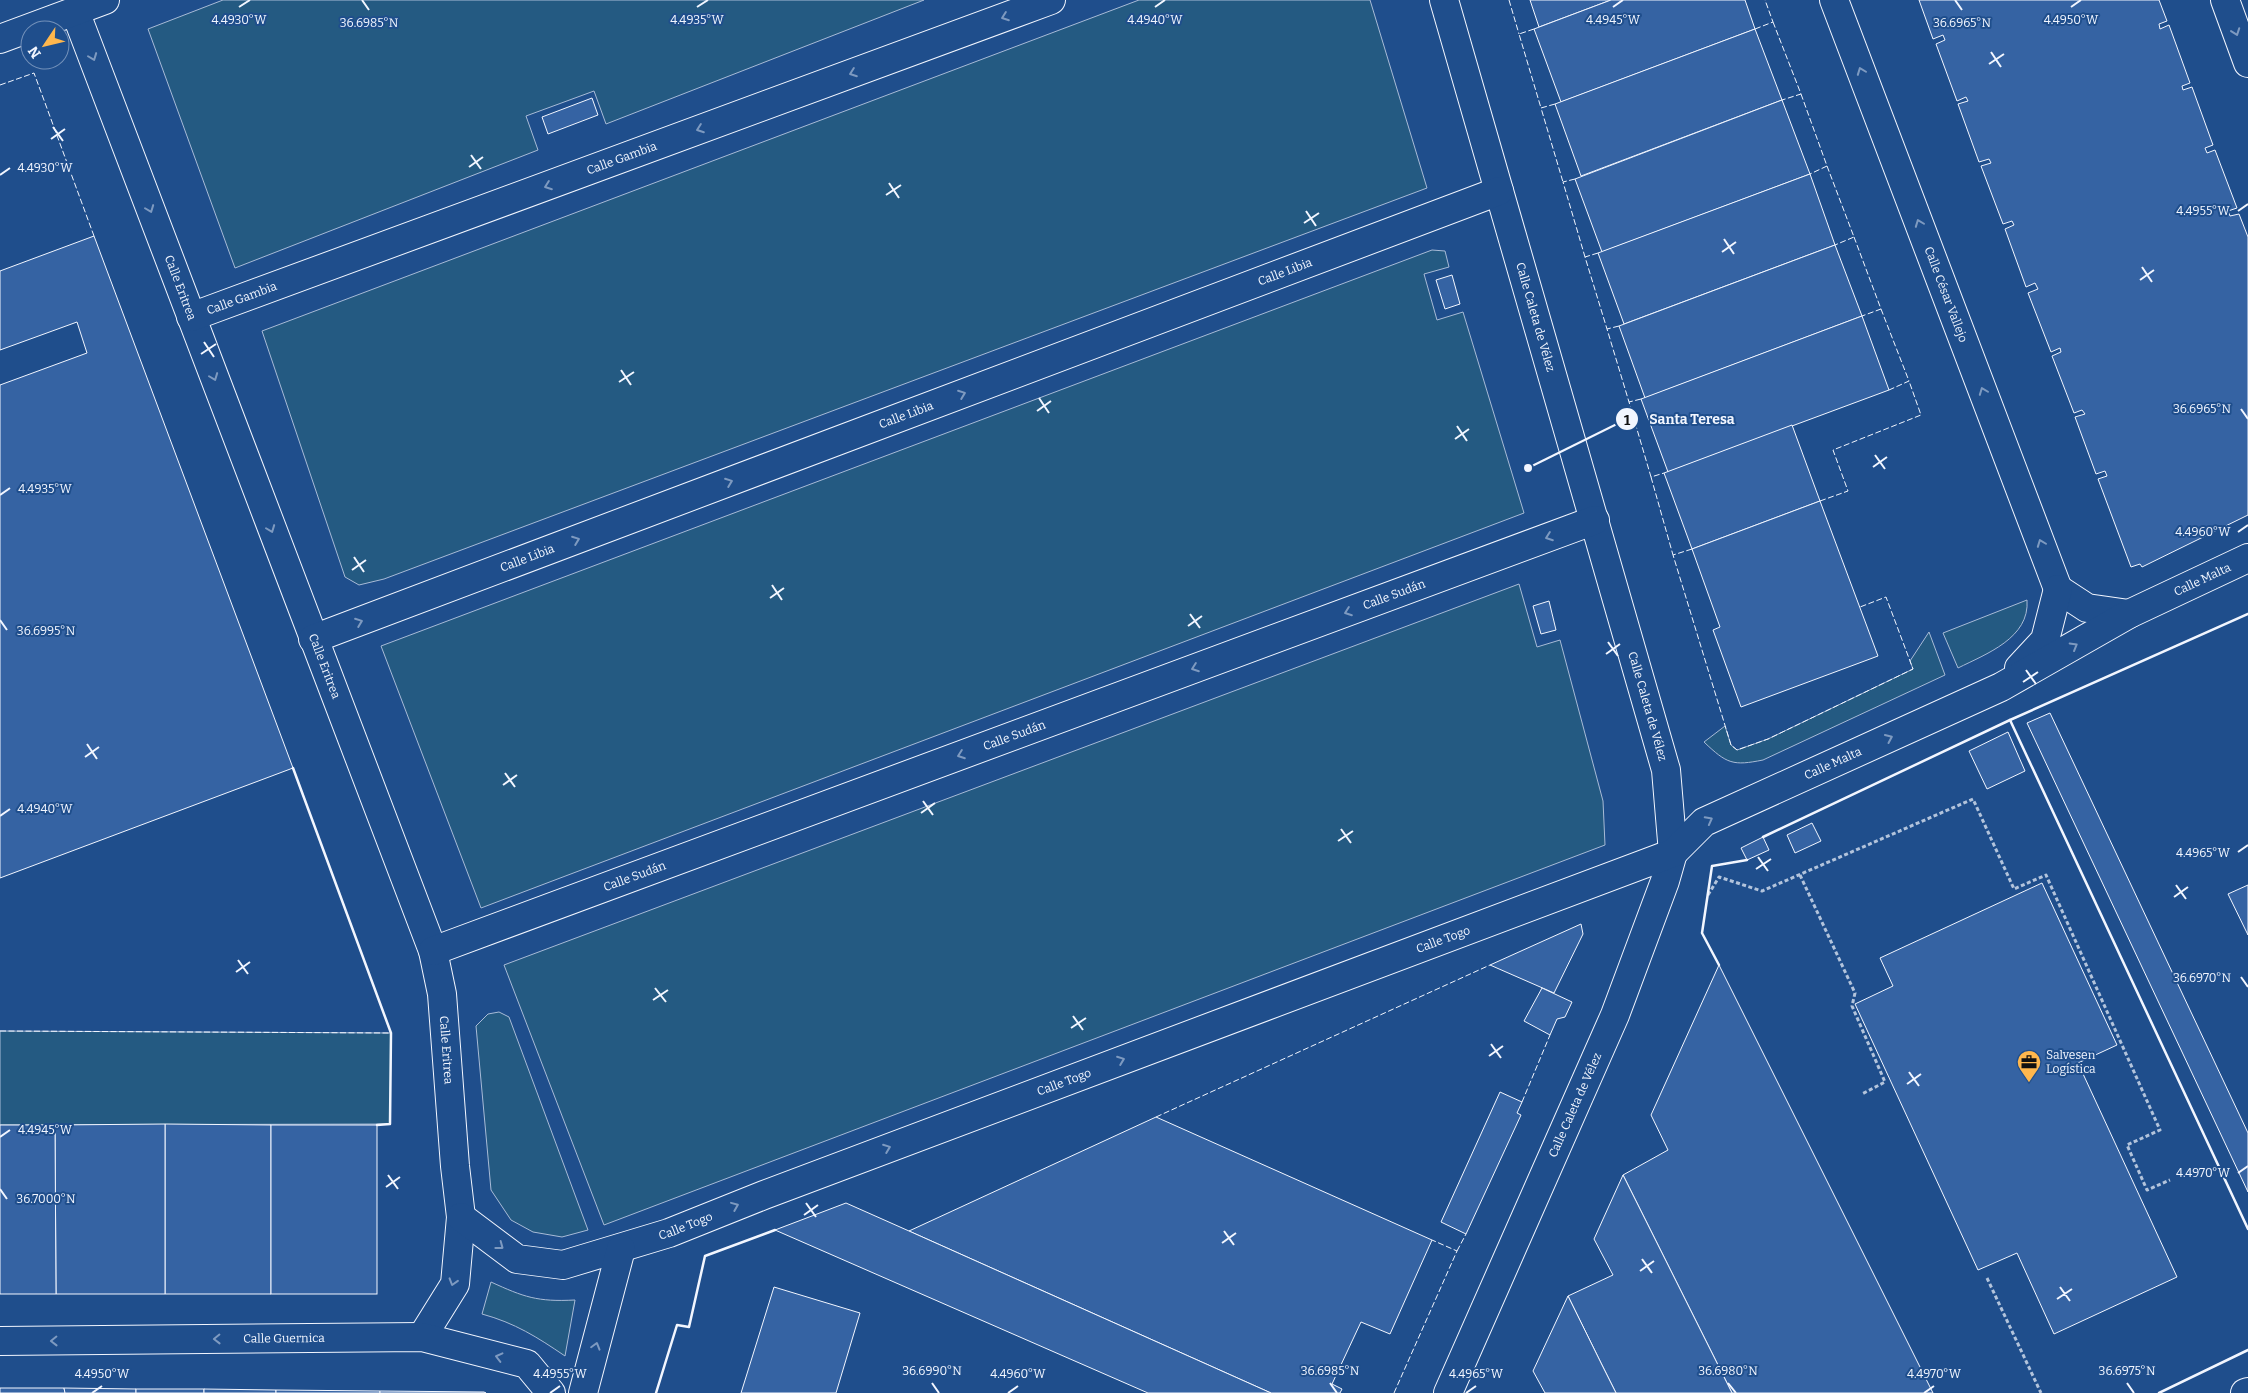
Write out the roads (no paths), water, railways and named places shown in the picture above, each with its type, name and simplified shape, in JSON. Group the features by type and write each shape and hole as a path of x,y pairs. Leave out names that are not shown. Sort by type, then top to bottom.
{"street":[{"path":"0,40 105,0"},
{"name":"Calle Gambia","path":"191,318 1051,0"},
{"name":"Calle Caleta de Vélez","path":"1444,0 1666,770 1673,852 1615,1016 1448,1393"},
{"name":"Calle César Vallejo","path":"1834,0 2058,589"},
{"path":"2225,0 2248,64"},
{"name":"Calle Eritrea","path":"75,11 433,951 442,994 455,1166 461,1217 455,1284 422,1337"},
{"name":"Calle Libia","path":"313,639 1500,191"},
{"name":"Calle Sudán","path":"433,951 1595,520"},
{"name":"Calle Malta","path":"1673,852 1704,822 2001,687 2129,614 2248,558"},
{"path":"2058,589 2087,608 2129,614"},
{"name":"Calle Malta","path":"2001,687 2045,640 2058,589"},
{"name":"Calle Togo","path":"461,1217 518,1259 562,1266 621,1249 669,1233 764,1194 1673,852"},
{"path":"583,1393 621,1249"},
{"name":"Calle Guernica","path":"0,1341 422,1337 527,1364 551,1393"}],"place":[{"name":"Santa Teresa","path":"1528,468"},
{"name":"Salvesen Logística","path":"2029,1083"}]}
